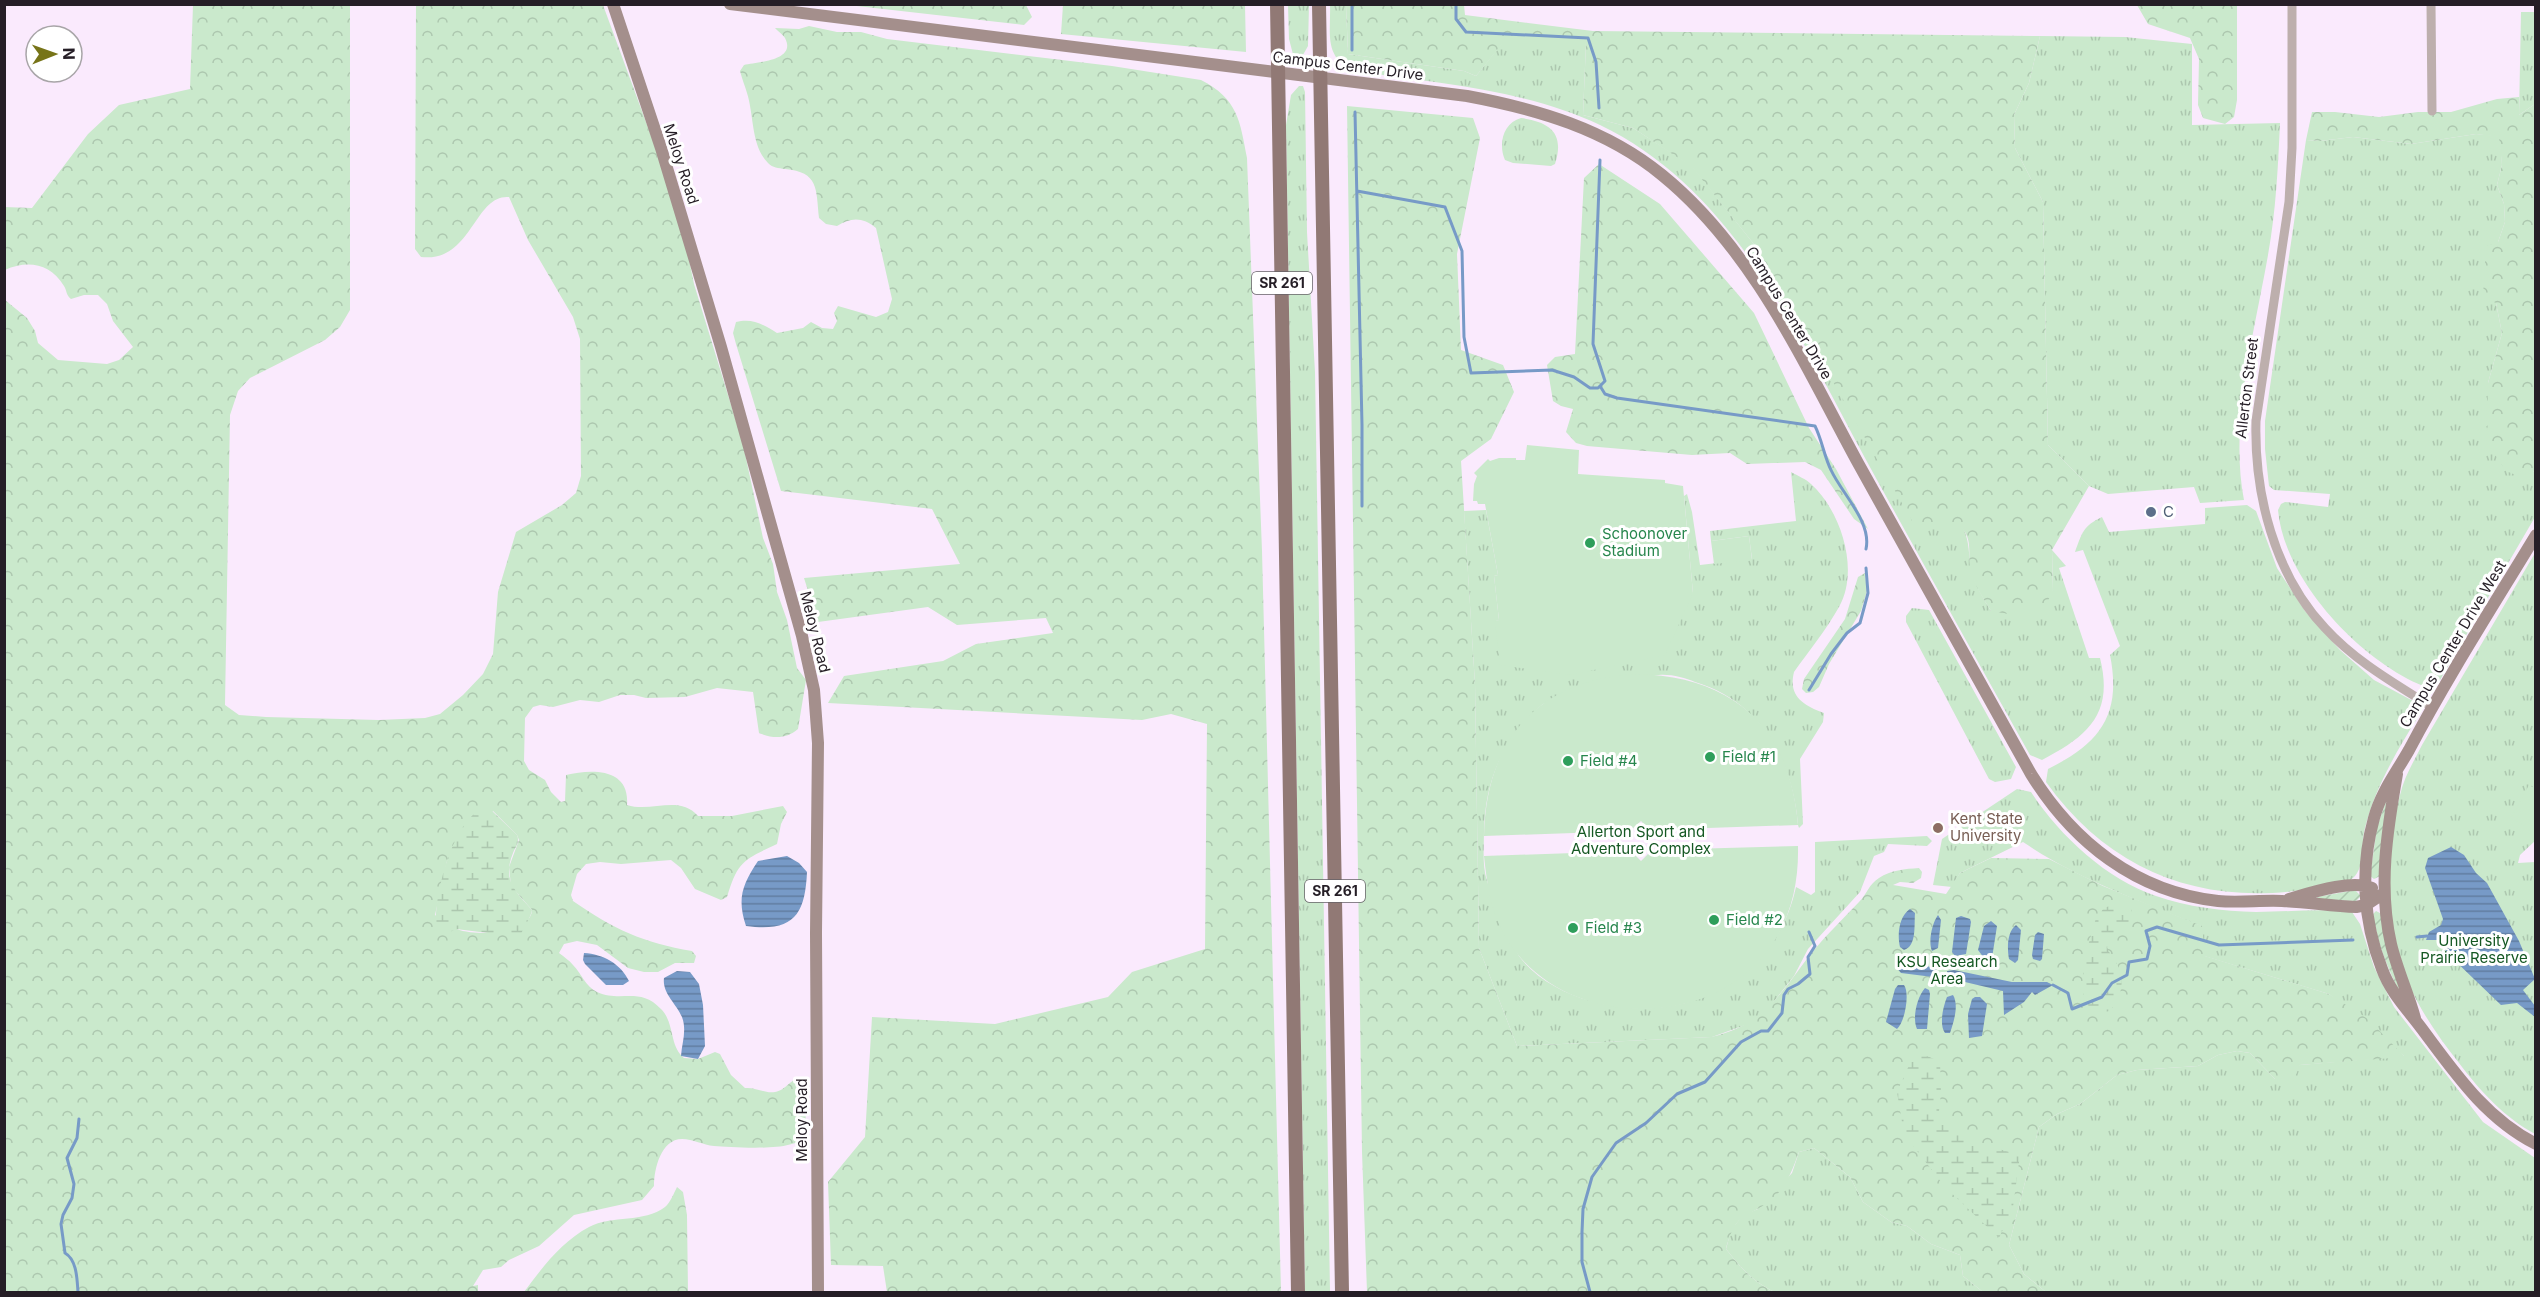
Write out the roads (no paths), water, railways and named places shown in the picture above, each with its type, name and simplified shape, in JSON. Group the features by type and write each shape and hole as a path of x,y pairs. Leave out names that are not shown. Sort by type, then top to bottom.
{"main road":[{"name":"SR 261","path":"1277,4 1298,1293"},
{"name":"SR 261","path":"1319,4 1342,1293"}],"street":[{"name":"Meloy Road","path":"612,4 661,148 718,336 799,626 814,690 818,743 816,933 818,1293"},
{"name":"Campus Center Drive","path":"730,4 1467,96 1538,112 1569,122 1613,142 1638,157 1669,181 1710,220 1763,293 2046,800 2074,832 2097,853 2138,876 2173,890 2216,900 2282,901 2344,907 2366,905"},
{"name":"Allerton Street","path":"2292,4 2292,148 2289,202 2256,420 2255,449 2260,488 2271,532 2308,608 2325,629 2368,666 2432,707"},
{"path":"2431,4 2432,111"},
{"name":"Campus Center Drive West","path":"2365,885 2369,842 2382,792 2398,770 2432,707 2535,535"},
{"name":"Campus Center Drive West","path":"2398,770 2385,848 2384,893 2395,962 2408,990 2416,1020"},
{"name":"Campus Center Drive","path":"2282,901 2330,889 2365,885 2384,893"},
{"path":"2365,885 2366,905 2374,943 2382,970 2399,1001 2481,1105 2502,1124 2535,1144"},
{"path":"2366,905 2384,893"}],"water":[{"path":"2451,847 2464,855 2476,873 2487,883 2519,941 2535,979 2523,990 2535,1006 2535,1017 2517,1003 2501,1005 2449,955 2438,940 2426,940 2429,932 2441,925 2443,919 2425,868 2428,858"},
{"path":"787,856 799,863 807,872 806,887 799,910 785,923 762,927 746,926 742,908 743,892 758,861"},
{"path":"1910,909 1915,913 1914,934 1911,944 1904,950 1900,947 1899,932 1903,916"},
{"path":"1938,915 1941,920 1938,948 1932,951 1931,933"},
{"path":"1961,916 1970,919 1971,922 1966,954 1955,956 1952,952 1956,918"},
{"path":"1991,921 1997,926 1992,958 1984,958 1978,950 1984,926"},
{"path":"2016,925 2021,930 2018,960 2015,963 2009,959 2008,945 2009,936"},
{"path":"2038,932 2044,934 2040,961 2033,959 2032,955 2035,935"},
{"path":"584,953 598,955 611,961 629,981 623,985 606,985 585,964"},
{"path":"1900,961 1936,968 1936,975 1933,977 1901,973 1895,966"},
{"path":"1954,970 2012,982 2047,982 2053,985 2035,995 2032,992 2024,1002 2004,1015 2003,991 1948,978 1947,971"},
{"path":"677,971 690,972 699,984 703,1005 705,1046 698,1059 681,1056 684,1032 682,1017 667,993 664,983 664,978"},
{"path":"1898,985 1904,985 1907,1001 1897,1029 1886,1022"},
{"path":"1925,988 1930,994 1927,1029 1917,1029 1916,1008"},
{"path":"1953,995 1956,1003 1954,1018 1950,1033 1945,1033 1942,1025 1943,1011 1947,997"},
{"path":"1980,997 1987,1004 1982,1036 1969,1038 1968,1014 1972,999"}],"waterway":[{"path":"1352,4 1352,50"},
{"path":"1456,4 1456,19 1466,32 1588,38 1596,62 1599,108"},
{"path":"1355,112 1362,506"},
{"path":"1357,191 1445,207 1462,251 1464,337 1471,373 1552,370 1574,377 1590,388 1598,388 1605,381 1593,344 1600,160"},
{"path":"1600,386 1605,394 1617,398 1815,426 1831,470 1855,508 1865,529 1866,549"},
{"path":"1809,690 1831,654 1847,633 1860,623 1868,593 1866,568"},
{"path":"2053,985 2068,993 2072,1009 2102,997 2112,983 2127,975 2129,962 2147,959 2150,946 2146,931 2157,927 2219,945 2353,940"},
{"path":"1590,1292 1582,1262 1582,1232 1583,1209 1592,1177 1616,1143 1646,1123 1677,1094 1705,1082 1741,1042 1761,1031 1768,1031 1782,1013 1784,995 1788,989 1810,974 1808,957 1815,946 1809,932"},
{"path":"2417,937 2427,936"},
{"path":"78,1292 74,1265 65,1253 61,1224 72,1198 74,1184 67,1158 77,1138 79,1119"}],"place":[{"name":"C","path":"2151,512"},
{"name":"Schoonover Stadium","path":"1590,543"},
{"name":"Field #1","path":"1710,757"},
{"name":"Field #4","path":"1568,761"},
{"name":"Kent State University","path":"1938,828"},
{"name":"Field #2","path":"1714,920"},
{"name":"Field #3","path":"1573,928"}],"park label":[{"name":"Allerton Sport and Adventure Complex","path":"1641,840"},
{"name":"University Prairie Reserve","path":"2474,950"},
{"name":"KSU Research Area","path":"1947,970"}]}
